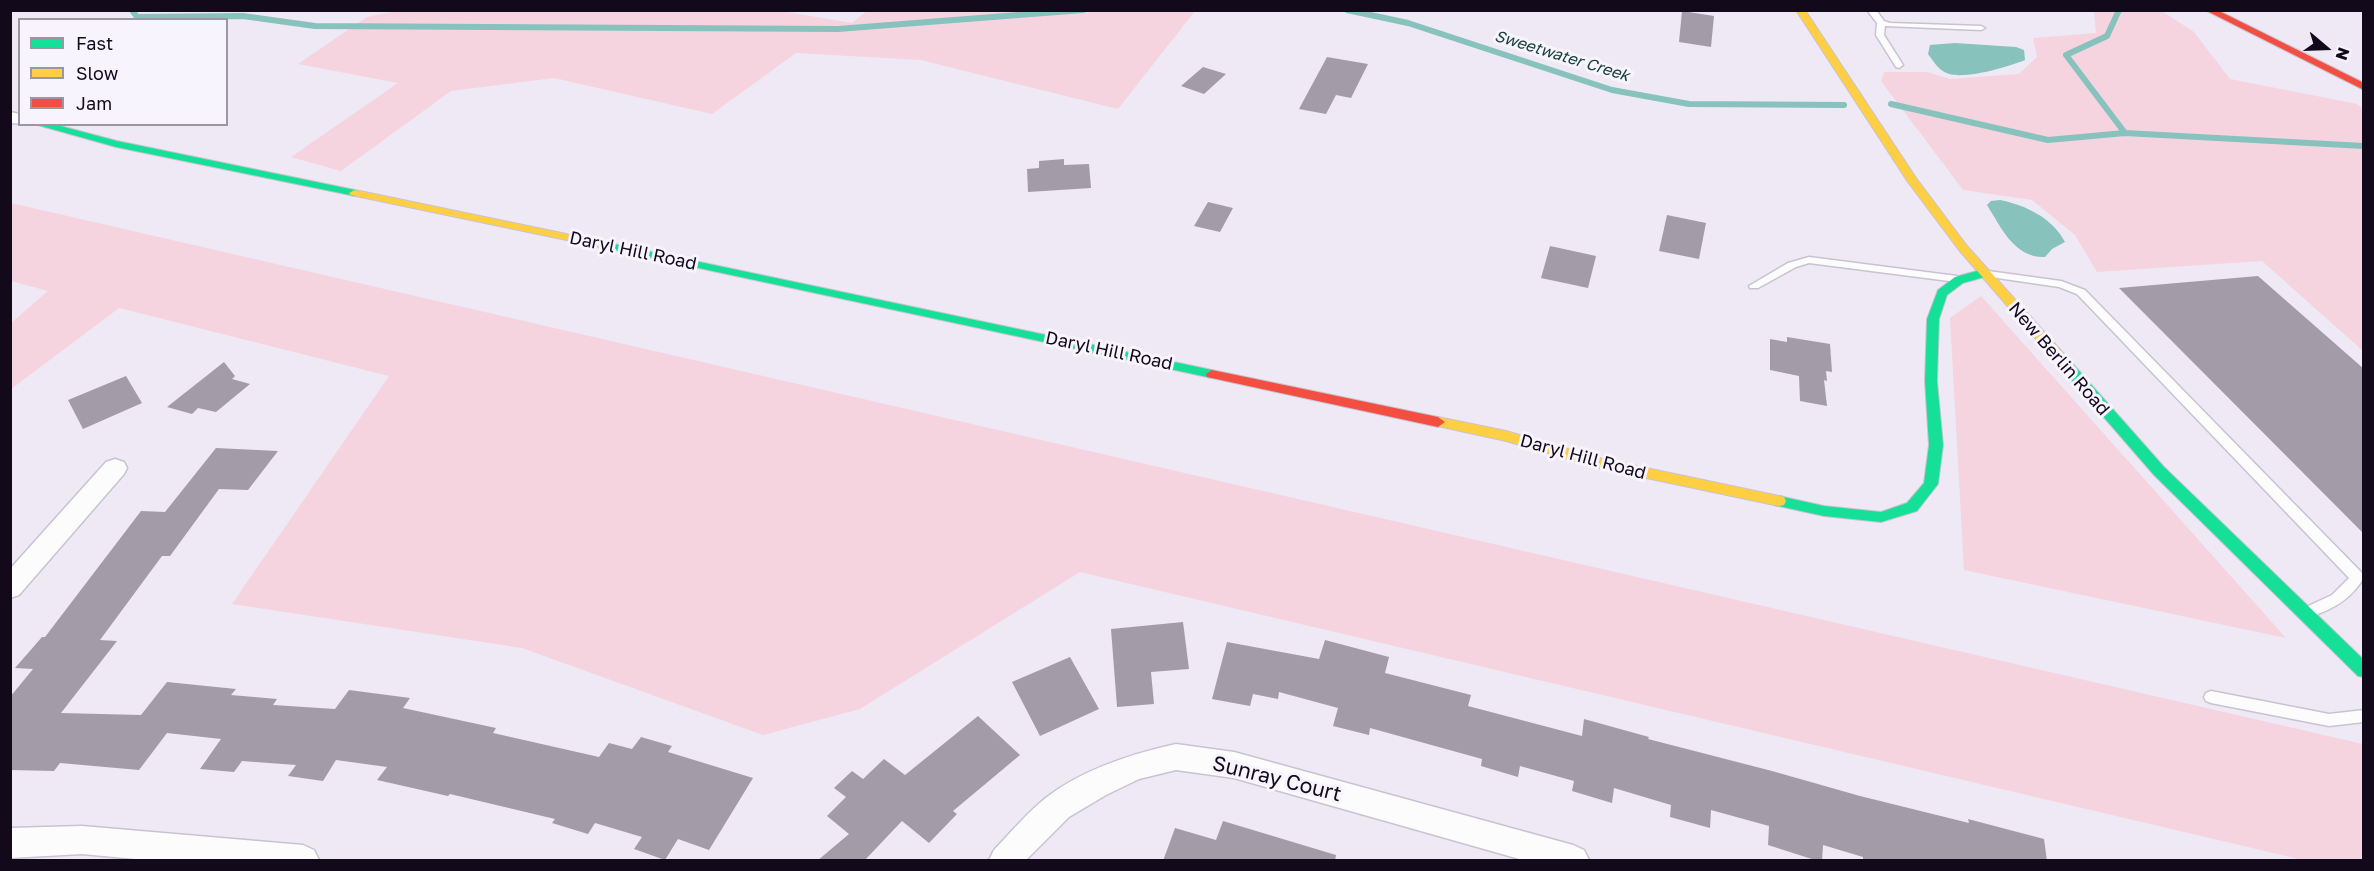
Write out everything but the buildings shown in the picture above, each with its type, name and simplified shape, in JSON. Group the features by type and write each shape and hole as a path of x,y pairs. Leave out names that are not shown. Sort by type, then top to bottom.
{"street":[{"name":"New Berlin Road","path":"1800,10 1912,180 1984,273 2159,471 2364,671"},
{"path":"2209,10 2364,87"},
{"name":"Daryl Hill Road","path":"47,126 116,144 378,197 1495,434 1610,466 1824,511 1881,517 1912,507 1931,484 1936,445 1931,381 1934,319 1942,293 1959,280"},
{"path":"1959,280 1984,273"},
{"path":"10,588 115,468"},
{"name":"Sunray Court","path":"1005,861 1058,807 1095,785 1134,767 1176,757 1234,765 1570,860"},
{"path":"10,843 82,840 303,861"}],"lane":[{"path":"1871,10 1881,23 1890,25 1981,28"},
{"path":"1881,23 1880,35 1899,65"},
{"path":"1754,286 1792,265 1809,260 1959,280"},
{"path":"1984,273 2061,284 2081,292 2356,577 2350,589 2340,599 2305,614"},
{"path":"2211,698 2329,720 2364,716"}],"shaded area":[{"path":"401,10 775,10 852,23 868,10 1195,11 1118,109 921,60 796,53 712,114 554,78 451,91 341,171 291,157 398,83 298,64 367,17"},
{"path":"2094,11 2162,11 2194,32 2230,79 2357,104 2363,109 2363,351 2262,261 2097,272 2075,235 2032,200 1963,190 1881,81 1884,72 1927,72 1950,79 2019,74 2037,57 2033,38 2096,33"},
{"path":"1955,43 2016,47 2024,50 2025,60 1976,74 1945,73 1928,54 1930,45"},
{"path":"2000,200 2019,205 2046,219 2065,242 2052,249 2045,257 2034,256 2017,247 2003,231 1987,205 1991,201"},
{"path":"11,203 2363,744 2363,860 2303,860 1080,572 860,709 763,735 522,648 232,604 389,376 119,308 11,389 11,323 48,291 11,281"},
{"path":"1981,296 2286,638 1964,570 1950,318"}],"waterway":[{"name":"Sweetwater Creek","path":"132,10 137,17 243,16 315,26 838,29 1083,10"},
{"name":"Sweetwater Creek","path":"1347,10 1408,23 1612,90 1689,104 1844,105"},
{"name":"Sweetwater Creek","path":"2119,10 2107,36 2066,55 2125,133"},
{"name":"Sweetwater Creek","path":"1891,104 2048,140 2125,133"},
{"path":"2125,133 2364,146"}],"traffic: fast":[{"path":"47,126 116,144 355,193"},
{"path":"600,244 1212,374"},
{"path":"1779,501 1824,511 1881,517 1912,507 1931,484 1936,445 1931,381 1933,319 1942,293 1959,280 1984,273"},
{"path":"2067,366 2159,471 2364,671"}],"traffic: slow":[{"path":"1800,10 1912,180 1963,248 2067,366"},
{"path":"355,193 600,244"},
{"path":"1438,422 1506,436 1599,463 1779,501"}],"traffic: jam":[{"path":"2209,10 2364,87"},
{"path":"1212,374 1438,422"}]}
